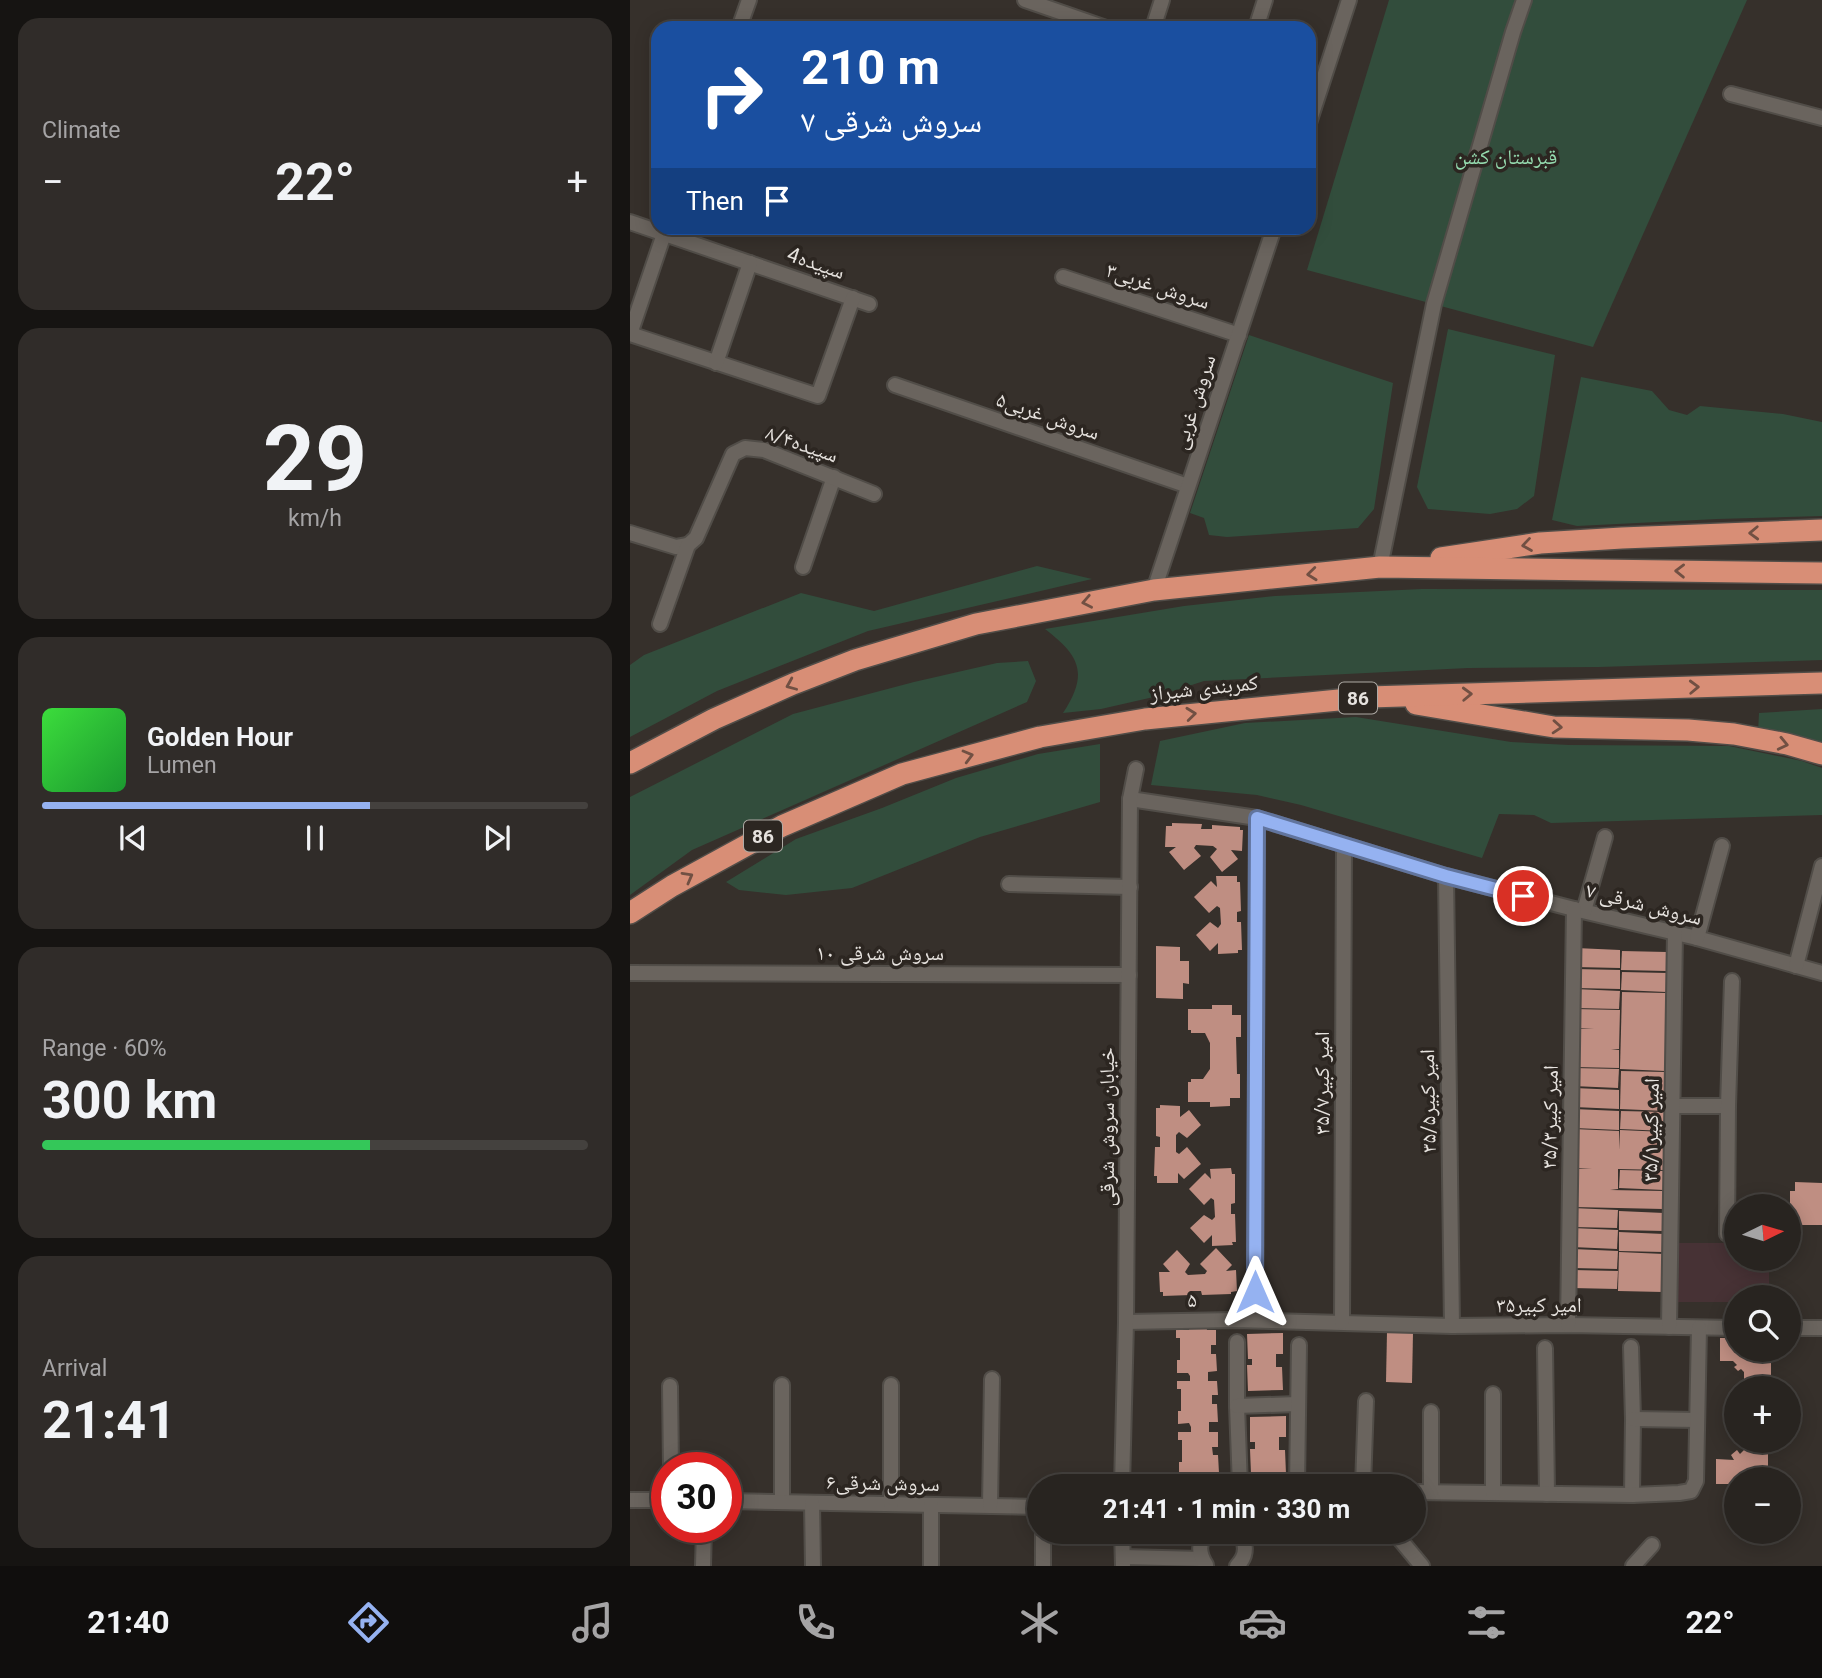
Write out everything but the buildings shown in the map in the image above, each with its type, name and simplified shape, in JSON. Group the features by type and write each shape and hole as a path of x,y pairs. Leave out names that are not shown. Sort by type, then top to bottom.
{"highway":[{"path":"630,763 714,719 793,684 855,660 976,624 1154,590 1380,567 1540,543 1822,530"},
{"path":"1380,567 1822,573"},
{"name":"کمربندی شیراز","path":"630,913 672,886 782,826 902,774 1040,737 1144,719 1369,697 1822,683"},
{"path":"1369,697 1554,727 1688,730 1734,734 1822,754"}],"street":[{"path":"742,21 749,0"},
{"path":"1025,0 1054,5 1090,21"},
{"path":"1155,21 1162,0"},
{"path":"1258,21 1265,0"},
{"path":"1316,92 1349,0"},
{"path":"1380,567 1434,304 1524,0"},
{"path":"1731,94 1822,118"},
{"name":"4سپیده","path":"630,222 651,227"},
{"path":"663,235 630,334 716,363 818,396 853,298"},
{"name":"4سپیده","path":"678,235 869,304"},
{"name":"سروش غربی","path":"1154,590 1272,235"},
{"path":"716,363 751,263"},
{"name":"سروش غربی۳","path":"1063,277 1239,335"},
{"name":"سروش غربی۵","path":"895,386 1188,486"},
{"name":"سپیده۸/۴","path":"660,625 688,545 696,538 733,454 745,448 764,450 874,494"},
{"path":"803,567 834,477"},
{"path":"630,533 676,547 688,545"},
{"name":"خیابان سروش شرقی","path":"1122,1474 1130,799 1136,769"},
{"name":"سروش شرقی ۷","path":"1130,799 1257,818 1446,876 1697,938 1822,973"},
{"path":"1255,1320 1257,818"},
{"name":"امیر کبیر۳۵/۳","path":"1568,1325 1579,910 1605,837"},
{"name":"امیر کبیر۳۵/۷","path":"1342,1322 1344,845"},
{"path":"1697,938 1722,846"},
{"path":"1796,966 1822,866"},
{"name":"امیر کبیر۳۵/۵","path":"1446,876 1452,1326"},
{"path":"1009,884 1130,887"},
{"name":"امیر کبیر۳۵/۱","path":"1669,1327 1675,933"},
{"name":"سروش شرقی ۱۰","path":"630,973 1129,975"},
{"path":"1727,1194 1732,981"},
{"path":"1672,1106 1728,1106"},
{"name":"۵","path":"1126,1322 1342,1322"},
{"name":"امیر کبیر۳۵","path":"1342,1322 1452,1326 1724,1328"},
{"path":"1426,1492 1632,1495 1691,1490 1696,1480 1699,1328"},
{"path":"1801,1328 1822,1328"},
{"path":"1237,1342 1240,1474"},
{"path":"1297,1474 1298,1345"},
{"path":"1632,1347 1632,1495"},
{"path":"1545,1348 1547,1494"},
{"path":"990,1506 992,1380"},
{"path":"782,1385 782,1502"},
{"path":"891,1385 891,1504"},
{"path":"670,1386 671,1452"},
{"path":"1493,1394 1493,1493"},
{"path":"1363,1474 1366,1401"},
{"path":"1237,1406 1297,1404"},
{"path":"1431,1412 1431,1492"},
{"path":"1633,1419 1697,1420"},
{"path":"630,1500 651,1500"},
{"name":"سروش شرقی۶","path":"742,1501 1027,1507"},
{"path":"813,1503 813,1566"},
{"path":"931,1505 931,1566"},
{"path":"704,1543 704,1566"},
{"path":"1044,1544 1044,1566"},
{"path":"1123,1561 1205,1562 1200,1552 1200,1544"},
{"path":"1237,1566 1244,1556 1244,1544"},
{"path":"1404,1544 1422,1566"},
{"path":"1633,1566 1652,1545"}],"shaded area":[{"path":"1679,1243 1724,1243 1724,1271 1769,1271 1769,1285 1724,1285 1724,1302 1678,1302"}],"green space":[{"name":"قبرستان کشن","path":"1389,0 1747,0 1593,347 1307,270"},
{"path":"1448,329 1555,355 1534,496 1517,509 1490,514 1428,509 1417,487"},
{"path":"1249,335 1393,383 1374,509 1358,528 1227,537 1209,535 1204,518 1190,513"},
{"path":"1581,377 1652,391 1669,410 1687,415 1700,406 1783,414 1822,422 1822,516 1577,526 1552,520"},
{"path":"1037,566 1092,579 868,631 717,691 630,737 630,665 644,655 801,593 874,611"},
{"path":"1422,589 1822,590 1822,660 1468,668 1204,681 1158,696 1101,709 1063,713 1076,687 1077,666 1066,648 1045,629 1184,606 1275,596"},
{"path":"1028,661 1036,681 1027,702 692,850 630,895 630,797 793,714 997,663"},
{"path":"1822,709 1822,752 1758,733 1759,713"},
{"path":"1356,717 1511,742 1729,746 1802,761 1822,768 1822,815 1551,823 1534,815 1499,814 1482,858 1301,805 1257,795 1151,785 1160,741 1245,723"},
{"path":"1100,744 1100,802 980,837 852,888 786,895 739,890 726,882 796,839 956,778 1038,754"}],"route":[{"path":"1255,1292 1257,818 1446,876 1523,896"}]}
